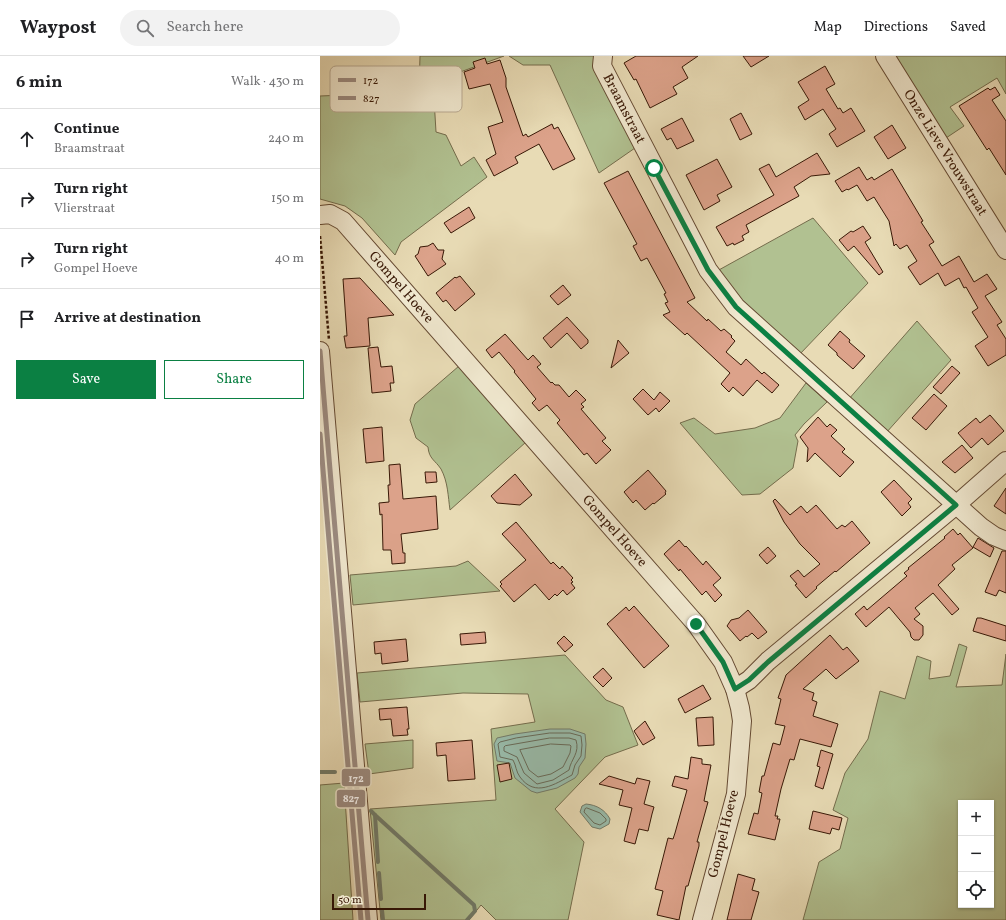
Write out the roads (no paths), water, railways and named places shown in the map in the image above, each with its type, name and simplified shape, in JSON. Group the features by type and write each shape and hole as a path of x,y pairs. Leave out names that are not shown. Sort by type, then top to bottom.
{"street":[{"name":"Braamstraat","path":"603,56 602,66 708,270 736,307 981,527 994,536 1006,541"},
{"name":"Onze Lieve Vrouwstraat","path":"885,56 1006,250"},
{"name":"Gompel Hoeve","path":"320,215 330,214 343,221 691,618 723,662 735,689 742,722 736,794 702,920"},
{"path":"320,351 368,920"},
{"path":"735,689 749,680 768,662 956,505 1006,461"}],"water":[{"path":"550,729 570,729 585,734 585,758 579,767 578,774 575,778 557,788 537,793 531,791 515,778 510,763 497,761 494,744 497,738"},
{"path":"586,804 597,807 603,811 610,819 609,824 600,829 592,827 580,812 582,806"}],"waterway":[{"path":"320,772 335,772"},
{"path":"371,811 375,815 378,862"},
{"path":"375,815 474,905 475,911 467,920"},
{"path":"379,873 381,899"},
{"path":"382,910 383,920"}]}
